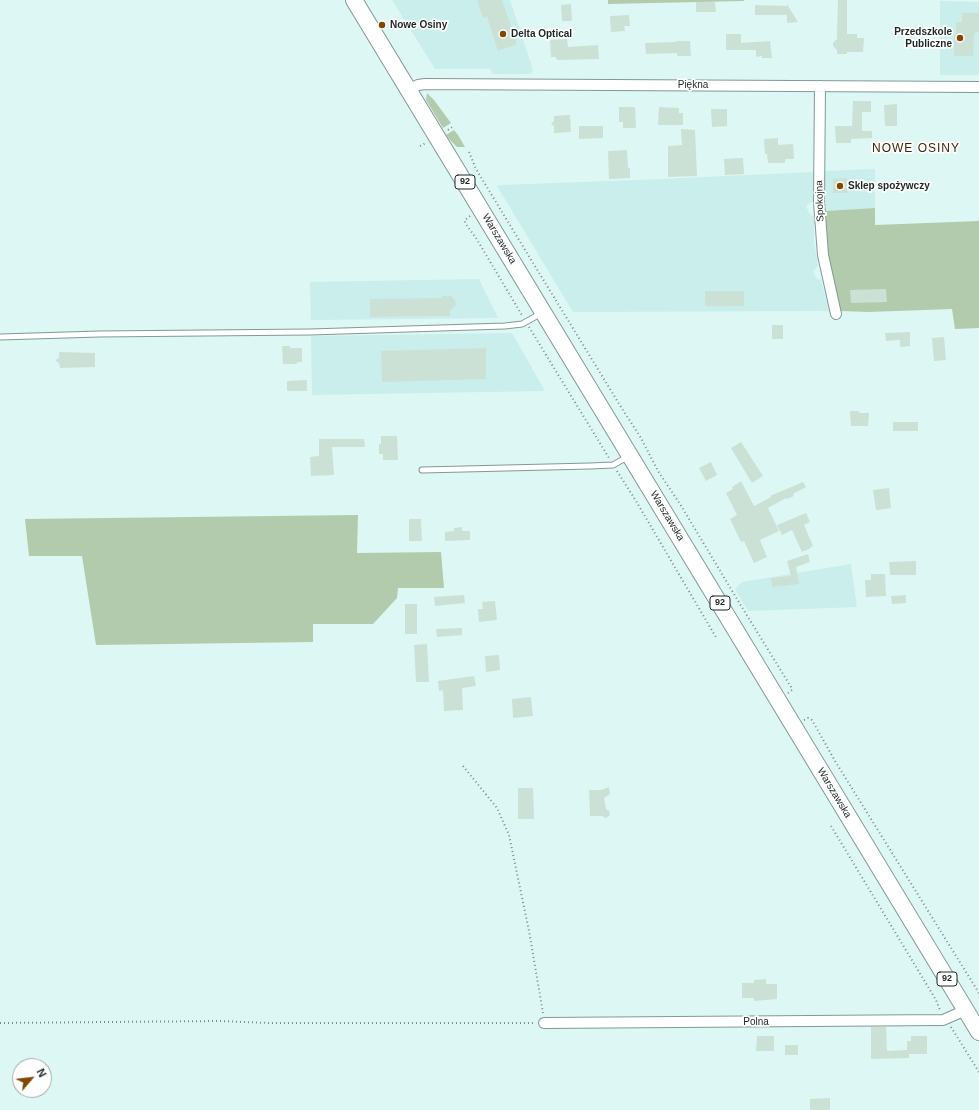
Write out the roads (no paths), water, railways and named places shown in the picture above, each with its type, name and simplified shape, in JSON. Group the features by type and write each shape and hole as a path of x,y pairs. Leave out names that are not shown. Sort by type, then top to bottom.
{"main road":[{"name":"Warszawska","path":"354,0 966,1010 978,1027"}],"street":[{"name":"Piękna","path":"408,90 418,85 425,84 979,87"},
{"name":"Spokojna","path":"820,86 819,202 823,255 836,314"},
{"name":"Polna","path":"544,1023 945,1019 966,1010"}],"lane":[{"path":"0,337 99,334 310,332 497,326 522,324 544,312"},
{"path":"422,470 613,465 630,455"}],"place":[{"name":"Nowe Osiny","path":"382,25"},
{"name":"Delta Optical","path":"503,34"},
{"name":"Przedszkole Publiczne","path":"960,38"},
{"name":"Sklep spożywczy","path":"840,186"}],"district":[{"name":"NOWE OSINY","path":"916,149"}]}
